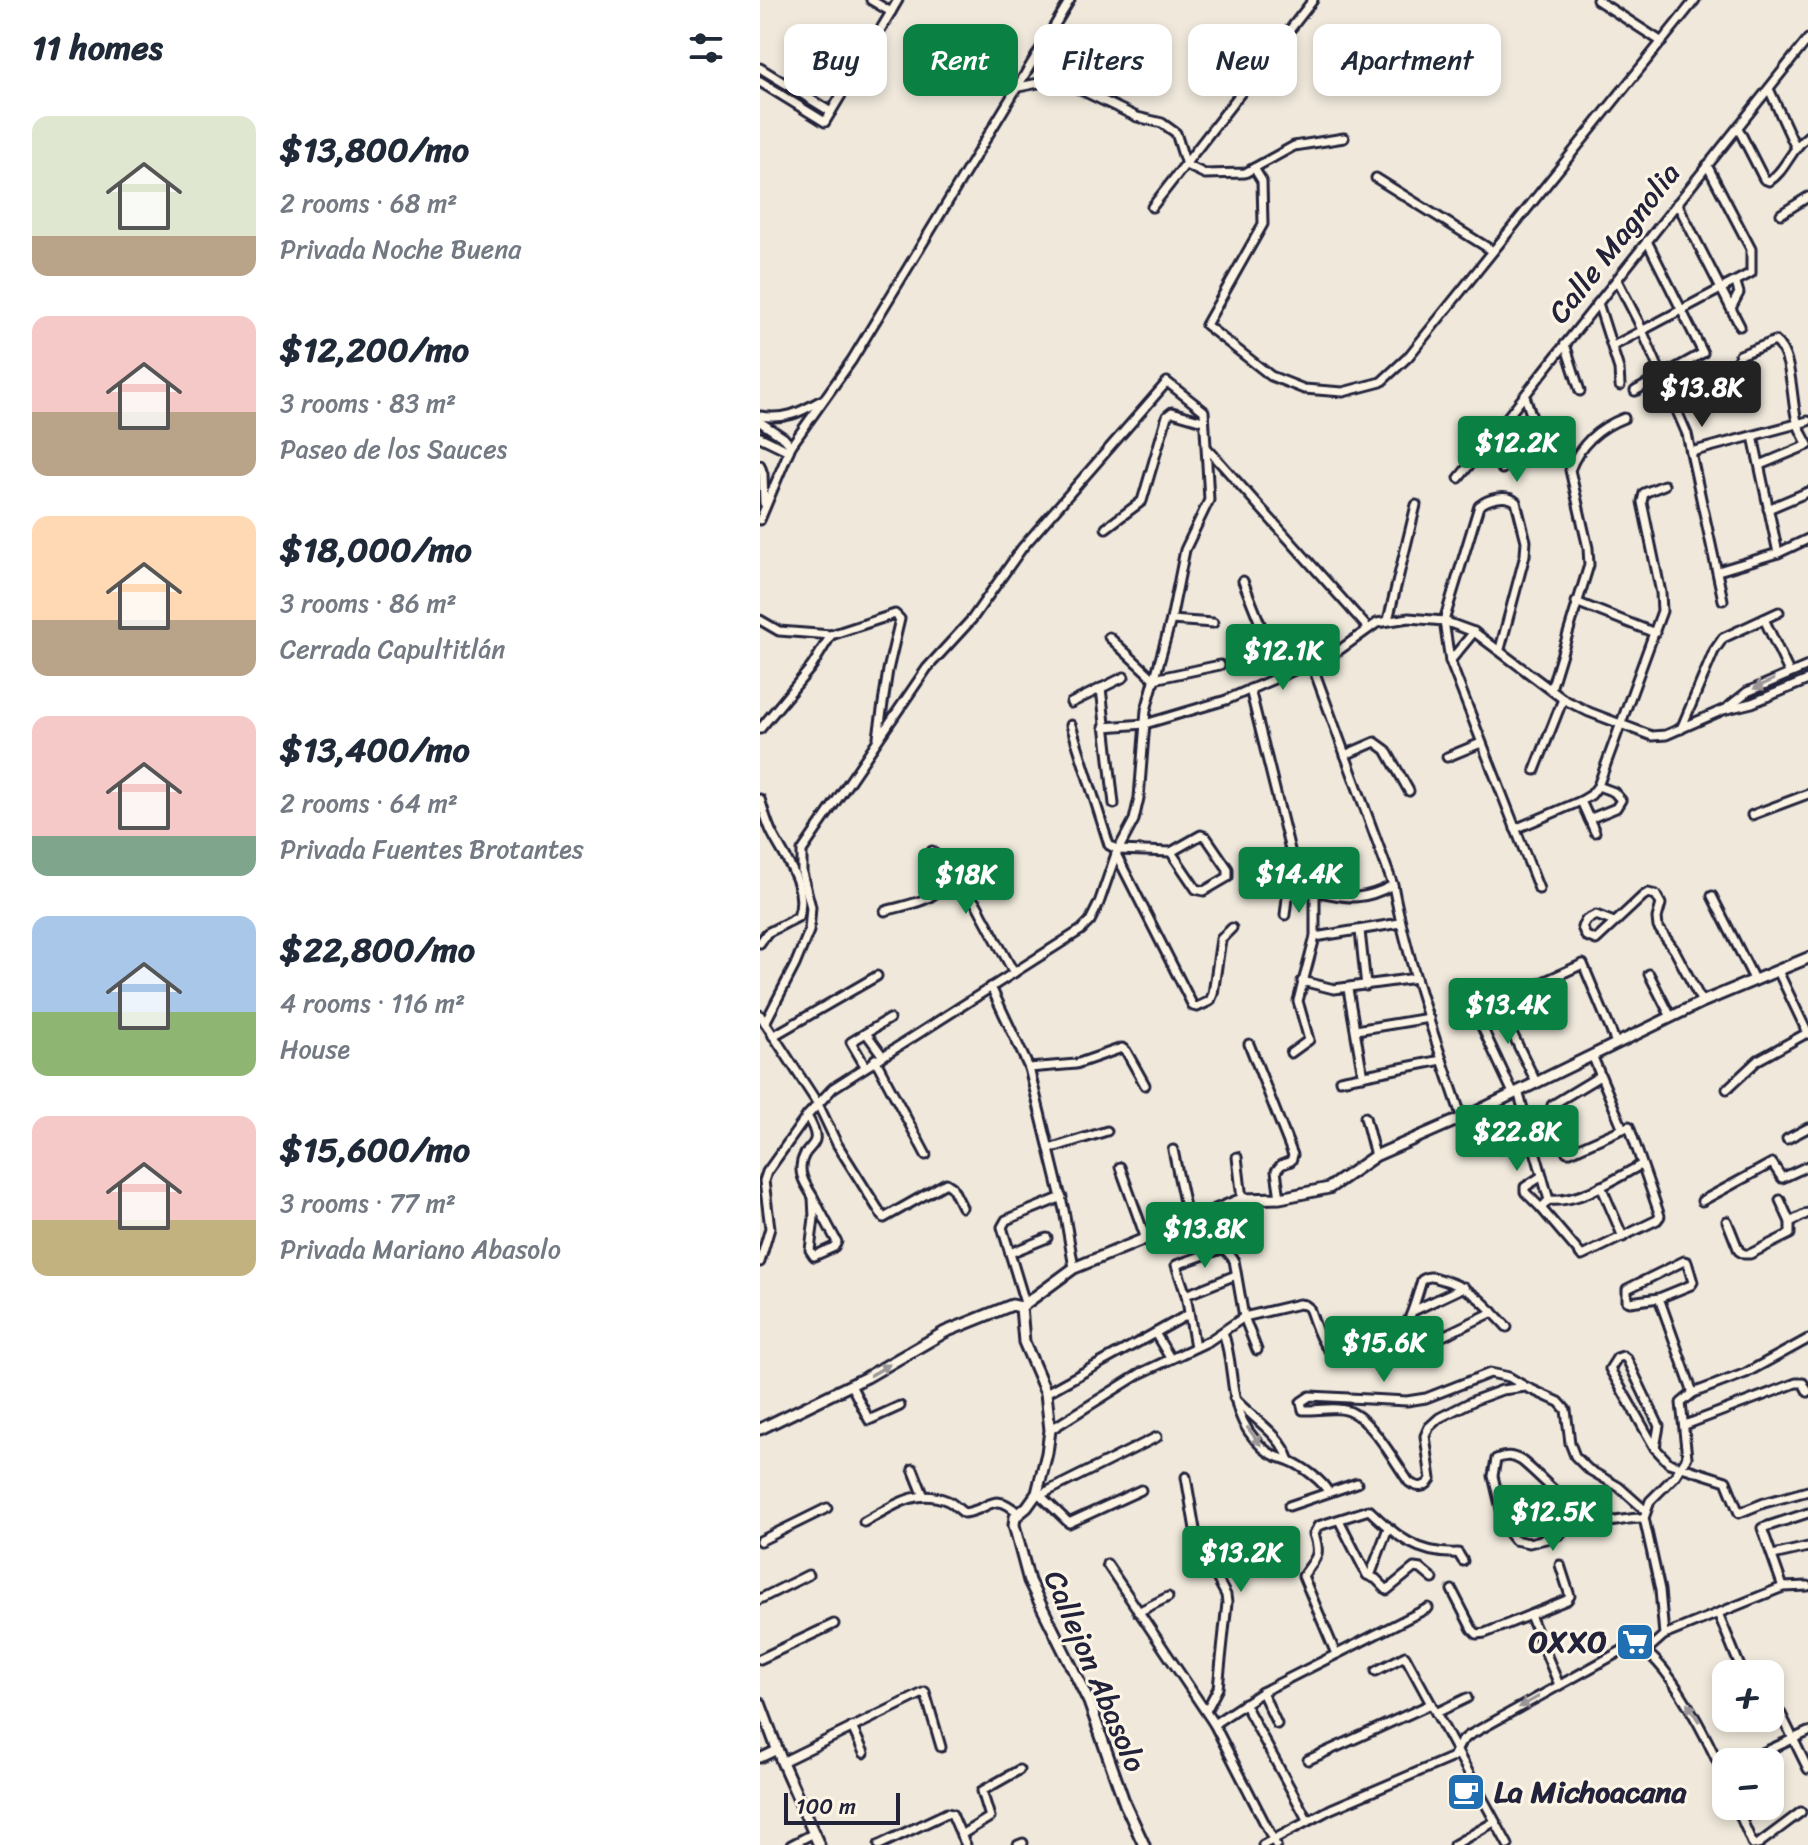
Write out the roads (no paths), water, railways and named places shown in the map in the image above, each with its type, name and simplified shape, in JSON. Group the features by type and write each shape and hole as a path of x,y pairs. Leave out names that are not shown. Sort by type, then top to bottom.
{"street":[{"path":"871,0 891,12"},
{"path":"760,82 825,122 898,0"},
{"path":"760,520 790,449 852,360 1070,0"},
{"path":"1152,207 1313,0"},
{"path":"1597,0 1662,42"},
{"path":"1254,168 1262,181 1263,224 1206,325 1271,376 1304,389 1343,392 1381,382 1408,357 1695,0"},
{"name":"Calle Magnolia","path":"1459,478 1808,39"},
{"path":"760,68 831,112"},
{"path":"1019,87 1058,79 1137,117 1162,123 1176,133 1186,165 1205,174 1245,173 1294,146 1344,138"},
{"path":"1769,89 1795,146"},
{"path":"1738,128 1764,179 1769,181 1775,178 1795,146 1808,136"},
{"path":"1613,346 1748,277 1752,266 1751,249 1707,165"},
{"path":"1376,178 1493,251"},
{"path":"1781,214 1808,197"},
{"path":"1677,203 1740,326"},
{"path":"1635,391 1702,355 1703,350 1647,241"},
{"path":"1617,280 1681,416 1723,600"},
{"path":"1731,308 1739,293 1736,283"},
{"path":"1598,303 1613,346 1620,386"},
{"path":"1750,392 1738,360 1740,355 1775,341 1779,343 1789,373 1797,424 1808,445 1760,465"},
{"path":"1565,344 1580,391"},
{"path":"1688,362 1704,416"},
{"path":"760,1262 770,1228 762,1182 770,1165 807,1116 818,1104 833,1088 1081,930 1090,921 1099,903 1117,852 1134,820 1139,798 1145,724 1154,679 1171,620 1185,550 1209,500 1204,411 1167,382 1022,548 972,619 927,668 802,851 802,873 811,907 809,931 795,965 762,1019 818,1104 837,1144 884,1218 946,1183 952,1187 962,1207"},
{"path":"1525,396 1545,458"},
{"path":"760,419 796,415 825,398"},
{"path":"1106,528 1142,501 1167,416 1172,412 1203,421"},
{"path":"1551,689 1589,565 1570,470 1574,458 1594,433 1624,418"},
{"path":"760,419 784,438 790,449"},
{"path":"1691,452 1808,421"},
{"path":"1753,436 1778,553"},
{"path":"760,437 776,447 790,449"},
{"path":"1490,440 1502,469"},
{"path":"1207,448 1368,628"},
{"path":"760,465 765,508"},
{"path":"1515,829 1581,801 1598,786 1662,611 1642,502 1644,493 1664,485"},
{"path":"1768,509 1808,492"},
{"path":"1500,649 1525,555 1526,541 1516,502 1512,499 1491,500 1479,506 1444,621 1450,661 1539,889"},
{"path":"1388,620 1416,505"},
{"path":"1718,571 1778,553 1808,539"},
{"path":"1243,581 1281,676"},
{"path":"1576,602 1655,633"},
{"path":"1681,729 1714,651 1723,638 1779,612"},
{"path":"760,620 779,631 831,635 895,614 900,619 888,670 878,739"},
{"path":"1104,727 1145,724 1226,700 1351,644 1368,628 1388,620 1409,618 1444,621 1474,632 1563,699 1652,736 1666,735 1723,710 1752,703 1808,680"},
{"path":"1764,619 1789,672"},
{"path":"1171,620 1213,623"},
{"path":"1450,661 1474,632"},
{"path":"760,729 812,666 831,635"},
{"path":"1109,637 1154,679"},
{"path":"1311,662 1393,885 1416,978 1462,1118"},
{"path":"1154,679 1220,665"},
{"path":"1723,710 1747,692 1808,666"},
{"path":"1071,703 1124,677"},
{"path":"1101,688 1114,804"},
{"path":"1250,689 1291,854"},
{"path":"1535,770 1563,699"},
{"path":"1071,725 1109,845 1117,852 1193,1006 1210,1001 1221,939 1232,928"},
{"path":"1345,755 1375,742 1386,750 1409,791"},
{"path":"1447,757 1481,743"},
{"path":"1589,819 1620,805 1621,800 1614,792 1598,786"},
{"path":"1752,815 1808,794"},
{"path":"760,799 772,834 791,861 803,905 798,917 767,933 760,943"},
{"path":"1581,801 1595,832"},
{"path":"1117,852 1171,852 1201,835 1206,837 1228,869 1228,877 1204,891 1196,889 1171,852"},
{"path":"932,851 977,905 1014,973"},
{"path":"885,911 930,897 941,891 952,875"},
{"path":"1285,915 1291,892 1315,891 1353,899 1367,897 1393,885"},
{"path":"1291,1053 1309,1040 1298,1001 1315,937 1315,891"},
{"path":"1614,922 1643,896 1648,893 1656,895 1661,904 1658,927 1675,951 1702,1002"},
{"path":"1712,896 1755,981"},
{"path":"1315,937 1400,923"},
{"path":"1360,931 1366,986"},
{"path":"760,1429 851,1385 945,1332 1012,1305 1023,1305 1074,1268 1242,1199 1280,1198 1329,1188 1375,1156 1462,1118 1702,1002 1808,958"},
{"path":"1532,987 1583,964 1616,1043"},
{"path":"1727,1089 1758,1060 1808,1034 1778,971"},
{"path":"1649,974 1671,1017"},
{"path":"773,1036 877,976"},
{"path":"1302,981 1348,989 1416,978"},
{"path":"991,987 1029,1068 1062,1197 1074,1268"},
{"path":"1348,989 1363,1076"},
{"path":"1495,998 1536,1082"},
{"path":"1475,1012 1515,1092 1549,1200"},
{"path":"1356,1030 1429,1018"},
{"path":"865,1066 851,1042 889,1019"},
{"path":"866,1033 926,1155"},
{"path":"1249,1044 1293,1155 1291,1161 1276,1171 1280,1198"},
{"path":"1029,1068 1076,1064 1122,1048 1145,1085"},
{"path":"1592,1055 1623,1129"},
{"path":"1340,1080 1442,1060"},
{"path":"1542,1176 1525,1187 1525,1192 1582,1256 1660,1216 1629,1126 1570,1152 1562,1147 1551,1116 1552,1105 1600,1076"},
{"path":"807,1116 815,1129 816,1141 804,1159 801,1172 837,1242 834,1247 814,1256 810,1250 813,1197"},
{"path":"1365,1117 1375,1156"},
{"path":"1787,1139 1808,1128"},
{"path":"1049,1149 1107,1131"},
{"path":"1173,1150 1188,1221"},
{"path":"1237,1157 1242,1199"},
{"path":"1702,1201 1772,1163 1782,1178 1808,1166"},
{"path":"1541,1208 1549,1200 1561,1201 1601,1186 1641,1165"},
{"path":"1120,1167 1146,1239"},
{"path":"1601,1186 1623,1237"},
{"path":"1038,1494 1050,1430 1046,1393 1024,1342 1023,1305 1002,1227 1006,1220 1062,1197"},
{"path":"1727,1221 1739,1251 1744,1254 1784,1239 1792,1231 1780,1200"},
{"path":"1790,1222 1808,1213"},
{"path":"1010,1253 1047,1238"},
{"path":"1195,1347 1186,1295 1176,1265 1224,1248 1234,1260 1244,1317 1257,1350"},
{"path":"1687,1262 1693,1282 1691,1285 1659,1298 1630,1302 1627,1301 1627,1289 1687,1262"},
{"path":"1186,1295 1236,1275"},
{"path":"1050,1430 1244,1317 1299,1304 1309,1308 1325,1346 1338,1353 1369,1358 1404,1332 1425,1277 1464,1287 1474,1293 1507,1327"},
{"path":"1413,1311 1464,1287"},
{"path":"1659,1298 1693,1393"},
{"path":"1424,1345 1493,1312"},
{"path":"1046,1393 1189,1314"},
{"path":"1223,1332 1232,1366 1232,1396 1239,1415 1261,1446 1281,1460 1290,1461 1318,1478 1328,1492"},
{"path":"1155,1333 1170,1358"},
{"path":"1664,1635 1660,1590 1645,1514 1650,1501 1682,1467 1687,1457 1681,1403 1693,1393 1746,1373 1808,1339"},
{"path":"1655,1448 1659,1426 1627,1359 1623,1356 1617,1358 1610,1369 1655,1448 1669,1463 1726,1481 1739,1513 1808,1491"},
{"path":"1526,1387 1502,1390 1475,1400 1439,1418 1429,1427 1425,1436 1431,1479 1422,1487 1409,1482 1375,1434 1352,1412 1308,1411 1301,1406 1304,1398 1310,1396 1407,1401 1426,1398 1490,1373 1509,1377 1559,1402 1566,1410 1570,1443 1575,1456 1588,1469 1619,1487 1645,1514"},
{"path":"1685,1425 1796,1383 1803,1383 1808,1392"},
{"path":"851,1385 869,1420 900,1406"},
{"path":"1232,1396 1277,1437 1286,1448 1290,1461"},
{"path":"864,1522 923,1494 950,1502 964,1513 1000,1501 1006,1502 1018,1513 1038,1494 1157,1437"},
{"path":"1578,1513 1554,1537 1529,1543 1514,1540 1506,1530 1493,1476 1496,1459 1504,1455 1522,1461 1548,1481 1578,1513 1602,1522 1645,1514"},
{"path":"913,1469 923,1494"},
{"path":"1186,1477 1197,1541 1226,1595 1227,1603 1218,1688 1206,1711"},
{"path":"1289,1506 1357,1483"},
{"path":"1038,1494 1066,1521 1074,1523 1141,1490"},
{"path":"760,1541 827,1508"},
{"path":"1336,1654 1303,1576 1317,1556 1319,1548 1315,1529 1369,1510 1414,1547 1443,1554 1458,1553 1463,1561"},
{"name":"Callejon Abasolo","path":"1018,1513 1014,1525 1029,1581 1089,1702 1125,1804 1144,1845"},
{"path":"1783,1587 1762,1528 1808,1513"},
{"path":"1339,1520 1370,1576 1387,1590 1414,1568 1421,1569 1433,1579"},
{"path":"1370,1576 1388,1528"},
{"path":"1773,1555 1808,1547"},
{"path":"1107,1564 1214,1724 1274,1842"},
{"path":"1452,1590 1472,1629 1477,1634 1485,1633 1567,1600 1570,1596 1560,1565"},
{"path":"760,1599 808,1575"},
{"path":"1646,1651 1664,1635 1783,1587 1807,1587"},
{"path":"1138,1612 1168,1597"},
{"path":"1214,1724 1262,1692 1428,1608"},
{"path":"1718,1613 1737,1660"},
{"path":"1530,1615 1559,1685"},
{"path":"760,1659 834,1624"},
{"path":"1263,1845 1274,1842 1308,1821 1453,1757 1468,1736 1632,1645 1646,1651 1693,1710 1712,1748"},
{"path":"1376,1671 1405,1656 1508,1845"},
{"path":"782,1762 925,1692 941,1747"},
{"path":"1262,1692 1277,1724"},
{"path":"1436,1713 1467,1698"},
{"path":"760,1703 819,1845"},
{"path":"1244,1703 1308,1821"},
{"path":"1308,1760 1431,1704"},
{"path":"1784,1720 1808,1769"},
{"path":"852,1727 864,1753"},
{"path":"1772,1748 1808,1732"},
{"path":"760,1758 777,1750"},
{"path":"961,1835 990,1817 982,1791 1019,1770"},
{"path":"1743,1820 1755,1845 1801,1812"},
{"path":"879,1845 947,1813 952,1814 966,1845"},
{"path":"1454,1845 1494,1822"},
{"path":"791,1845 814,1833"}],"place":[{"name":"OXXO","path":"1635,1642"},
{"name":"La Michoacana","path":"1466,1792"}]}
